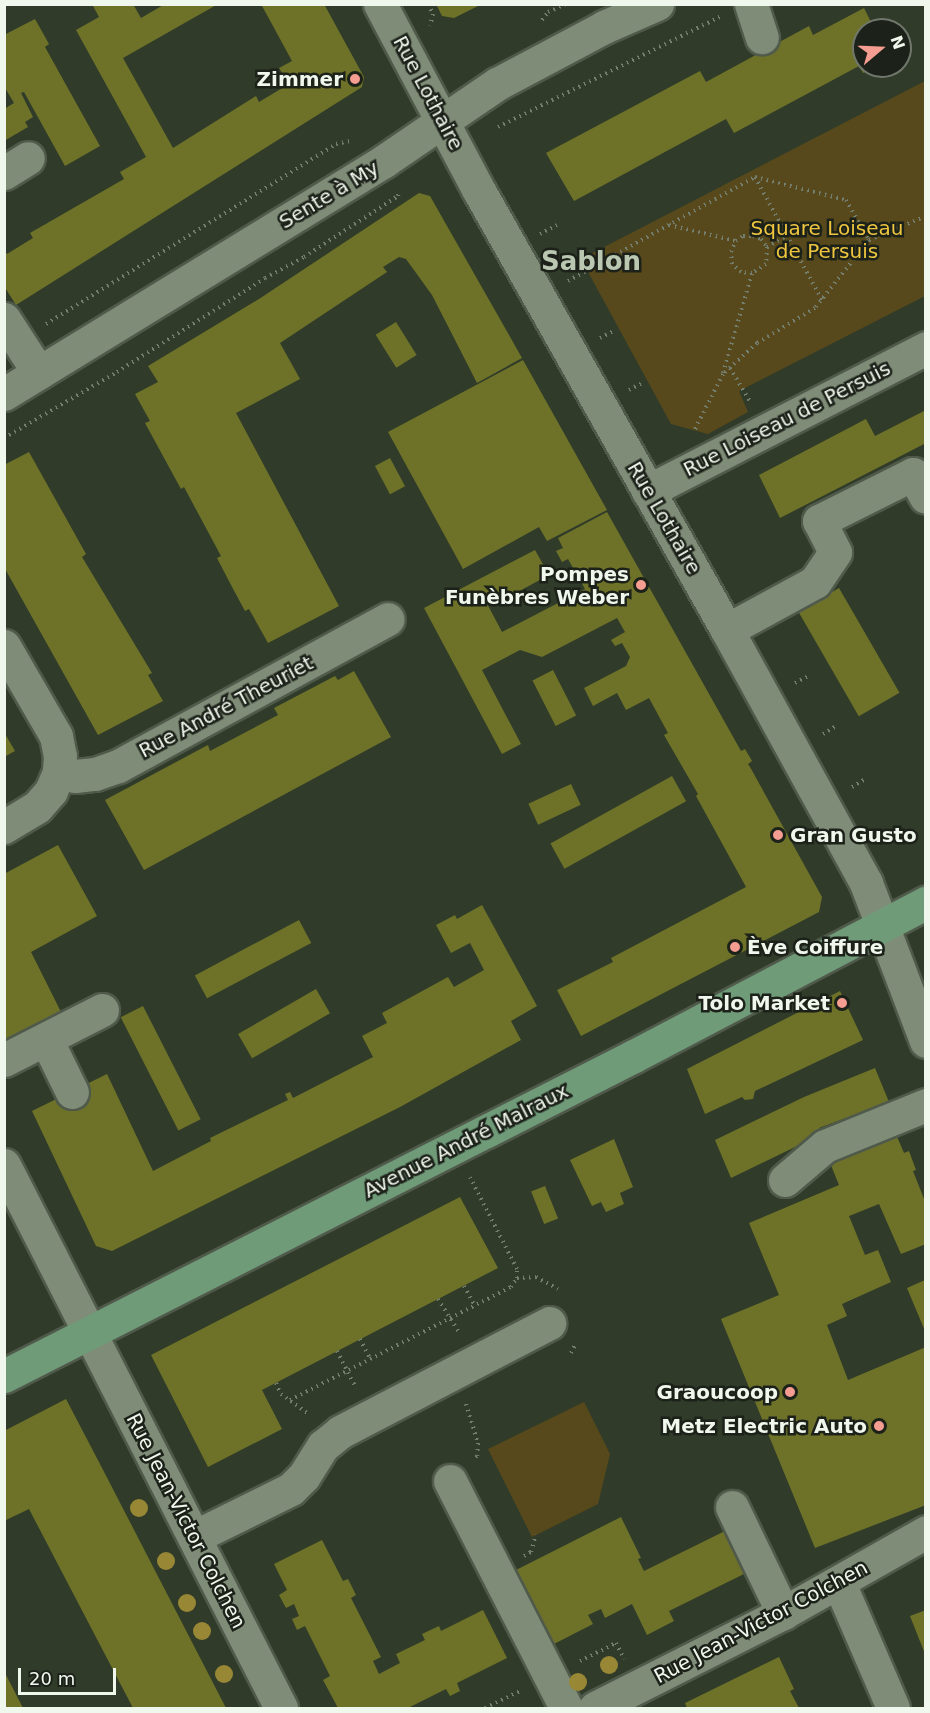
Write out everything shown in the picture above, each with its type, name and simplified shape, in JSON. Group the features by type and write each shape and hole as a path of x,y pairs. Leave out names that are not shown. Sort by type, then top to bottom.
{"main road":[{"name":"Avenue André Malraux","path":"4,1376 455,1147 926,903"}],"street":[{"name":"Rue Lothaire","path":"380,4 866,883 926,1041"},
{"name":"Sente à My","path":"4,394 384,162 450,134 484,92 554,52 657,4"},
{"path":"751,4 762,37"},
{"path":"12,330 39,373"},
{"name":"Rue Loiseau de Persuis","path":"648,491 926,348"},
{"path":"728,630 815,582 836,552 819,521 913,474 926,497"},
{"name":"Rue André Theuriet","path":"58,772 75,776 95,774 118,765 388,619"},
{"path":"4,646 56,736 60,756 58,772 51,791 37,807 4,827"},
{"path":"4,1060 102,1010"},
{"path":"46,1039 72,1092"},
{"path":"785,1180 825,1146 926,1105"},
{"name":"Rue Jean-Victor Colchen","path":"9,1186 90,1332 281,1708"},
{"path":"194,1537 291,1489 304,1476 322,1446 337,1433 549,1323"},
{"path":"450,1481 566,1708"},
{"path":"732,1507 783,1613"},
{"name":"Rue Jean-Victor Colchen","path":"606,1706 839,1583 926,1532"},
{"path":"839,1583 893,1708"}],"path":[{"path":"428,4 433,14"},
{"path":"548,12 566,4"},
{"path":"450,134 565,95 626,62 751,4"},
{"path":"12,330 336,144"},
{"path":"755,177 822,300"},
{"path":"567,281 755,177 846,200 869,240"},
{"path":"4,438 117,372 265,278 336,237 399,196 400,186"},
{"path":"723,374 757,344 815,308 869,240 926,216"},
{"path":"540,234 557,225"},
{"path":"668,225 736,241"},
{"path":"744,236 761,239 767,247 766,264 752,273 741,272 732,264 730,252 736,241 744,236"},
{"path":"767,247 786,236"},
{"path":"691,437 723,374 752,273"},
{"path":"600,339 615,330"},
{"path":"730,368 736,375 765,431"},
{"path":"629,391 644,382"},
{"path":"795,683 810,675"},
{"path":"823,734 838,726"},
{"path":"852,787 867,778"},
{"path":"290,1400 511,1287 517,1278 517,1269 455,1147"},
{"path":"464,1286 475,1306"},
{"path":"438,1299 452,1318 462,1368 466,1405 478,1443 477,1456 462,1467 450,1481"},
{"path":"360,1339 370,1359"},
{"path":"337,1351 370,1416"},
{"path":"276,1383 281,1394 337,1433"}],"green space":[{"name":"Square Loiseau de Persuis","path":"925,81 925,296 739,391 748,412 708,434 671,424 581,259"},
{"path":"584,1402 610,1454 598,1504 532,1537 488,1449"}],"building":[{"path":"92,4 133,4 141,18 165,4 218,4 123,58 173,148 256,96 259,102 289,84 279,68 292,61 261,4 324,4 364,77 362,87 16,305 4,286 4,249 7,254 33,238 30,233 124,179 120,172 146,157 76,30 99,17"},
{"path":"436,4 482,4 454,18 442,16"},
{"path":"864,8 869,18 852,18 852,70 734,133 726,119 574,201 546,153 700,71 706,82 809,26 813,35"},
{"path":"35,19 49,44 45,47 100,146 65,166 24,92 21,93 33,117 25,122 28,127 4,141 4,109 14,103 4,86 4,35"},
{"path":"419,193 430,196 522,358 477,383 432,295 406,259 399,257 383,267 387,272 280,343 300,379 236,413 339,606 268,643 249,609 245,611 231,585 217,558 221,556 184,487 181,489 145,423 150,421 135,394 158,382 148,366 259,299"},
{"path":"396,322 417,355 396,368 376,335"},
{"path":"523,360 607,510 547,541 539,527 463,569 388,432"},
{"path":"926,410 926,443 780,518 759,475 866,419 875,436"},
{"path":"29,452 86,554 82,557 152,673 148,675 163,701 98,735 4,567 4,465"},
{"path":"390,458 405,486 390,494 375,466"},
{"path":"607,512 741,751 745,749 752,761 748,764 822,897 819,912 581,1036 557,990 613,962 611,958 746,887 696,796 698,794 664,735 668,733 649,698 626,710 617,693 593,706 584,688 626,666 630,657 622,643 615,646 611,640 625,632 617,618 542,657 520,650 482,670 521,744 502,754 424,608 535,550 549,575 501,601 494,589 483,596 502,632 585,589 568,559 562,562 556,551 563,548 558,538"},
{"path":"839,588 900,693 859,716 798,612"},
{"path":"553,670 576,715 556,726 533,680"},
{"path":"354,671 391,737 144,870 105,800 208,745 210,751 278,715 274,708 335,676 338,680"},
{"path":"4,732 15,751 4,757"},
{"path":"672,776 686,801 564,869 550,843"},
{"path":"571,784 581,805 538,825 528,804"},
{"path":"58,845 97,916 31,952 63,1016 4,1045 4,874"},
{"path":"482,905 537,1006 511,1021 521,1040 400,1107 112,1251 96,1246 32,1111 107,1074 153,1171 211,1141 210,1138 288,1100 285,1094 290,1092 293,1098 373,1057 362,1036 387,1023 382,1013 448,977 454,987 484,970 470,943 451,953 436,925 455,915 457,919"},
{"path":"299,920 311,943 207,998 195,975"},
{"path":"316,989 330,1013 252,1058 238,1034"},
{"path":"840,991 863,1040 755,1091 753,1099 745,1100 742,1097 705,1114 687,1069"},
{"path":"143,1006 201,1119 178,1131 121,1017"},
{"path":"875,1068 889,1102 819,1128 822,1134 731,1178 715,1140 804,1097"},
{"path":"895,1132 904,1153 909,1151 916,1170 913,1171 926,1204 926,1244 901,1254 879,1204 849,1216 865,1255 878,1250 891,1282 842,1304 847,1316 827,1325 848,1380 926,1347 926,1505 815,1548 721,1319 779,1295 749,1223 839,1185 828,1158"},
{"path":"614,1139 633,1187 620,1193 624,1204 606,1212 601,1202 592,1206 570,1160"},
{"path":"545,1186 558,1218 544,1224 531,1192"},
{"path":"460,1197 498,1268 262,1390 282,1429 208,1467 151,1355"},
{"path":"925,1280 925,1331 907,1288"},
{"path":"66,1399 226,1708 133,1708 29,1509 4,1521 4,1431"},
{"path":"621,1517 641,1558 638,1559 644,1571 727,1530 748,1572 669,1611 674,1621 647,1635 632,1604 605,1618 601,1609 588,1615 593,1624 552,1645 514,1571"},
{"path":"322,1540 343,1581 348,1579 356,1595 351,1598 381,1657 373,1661 379,1674 400,1663 396,1654 425,1640 422,1634 439,1626 441,1631 483,1610 507,1658 457,1683 460,1691 450,1696 446,1689 408,1708 338,1708 323,1680 330,1676 305,1626 297,1630 292,1619 299,1616 294,1604 286,1608 279,1595 287,1590 274,1564"},
{"path":"926,1610 926,1654 925,1654 910,1616"},
{"path":"779,1657 794,1689 790,1691 799,1708 687,1708 685,1703"},
{"path":"4,1671 23,1708 4,1708"}],"place":[{"name":"Zimmer","path":"355,79"},
{"name":"Pompes Funèbres Weber","path":"641,585"},
{"name":"Gran Gusto","path":"778,835"},
{"name":"Ève Coiffure","path":"735,947"},
{"name":"Tolo Market","path":"842,1003"},
{"name":"Graoucoop","path":"790,1392"},
{"name":"Metz Electric Auto","path":"879,1426"}],"district":[{"name":"Sablon","path":"591,262"}]}
